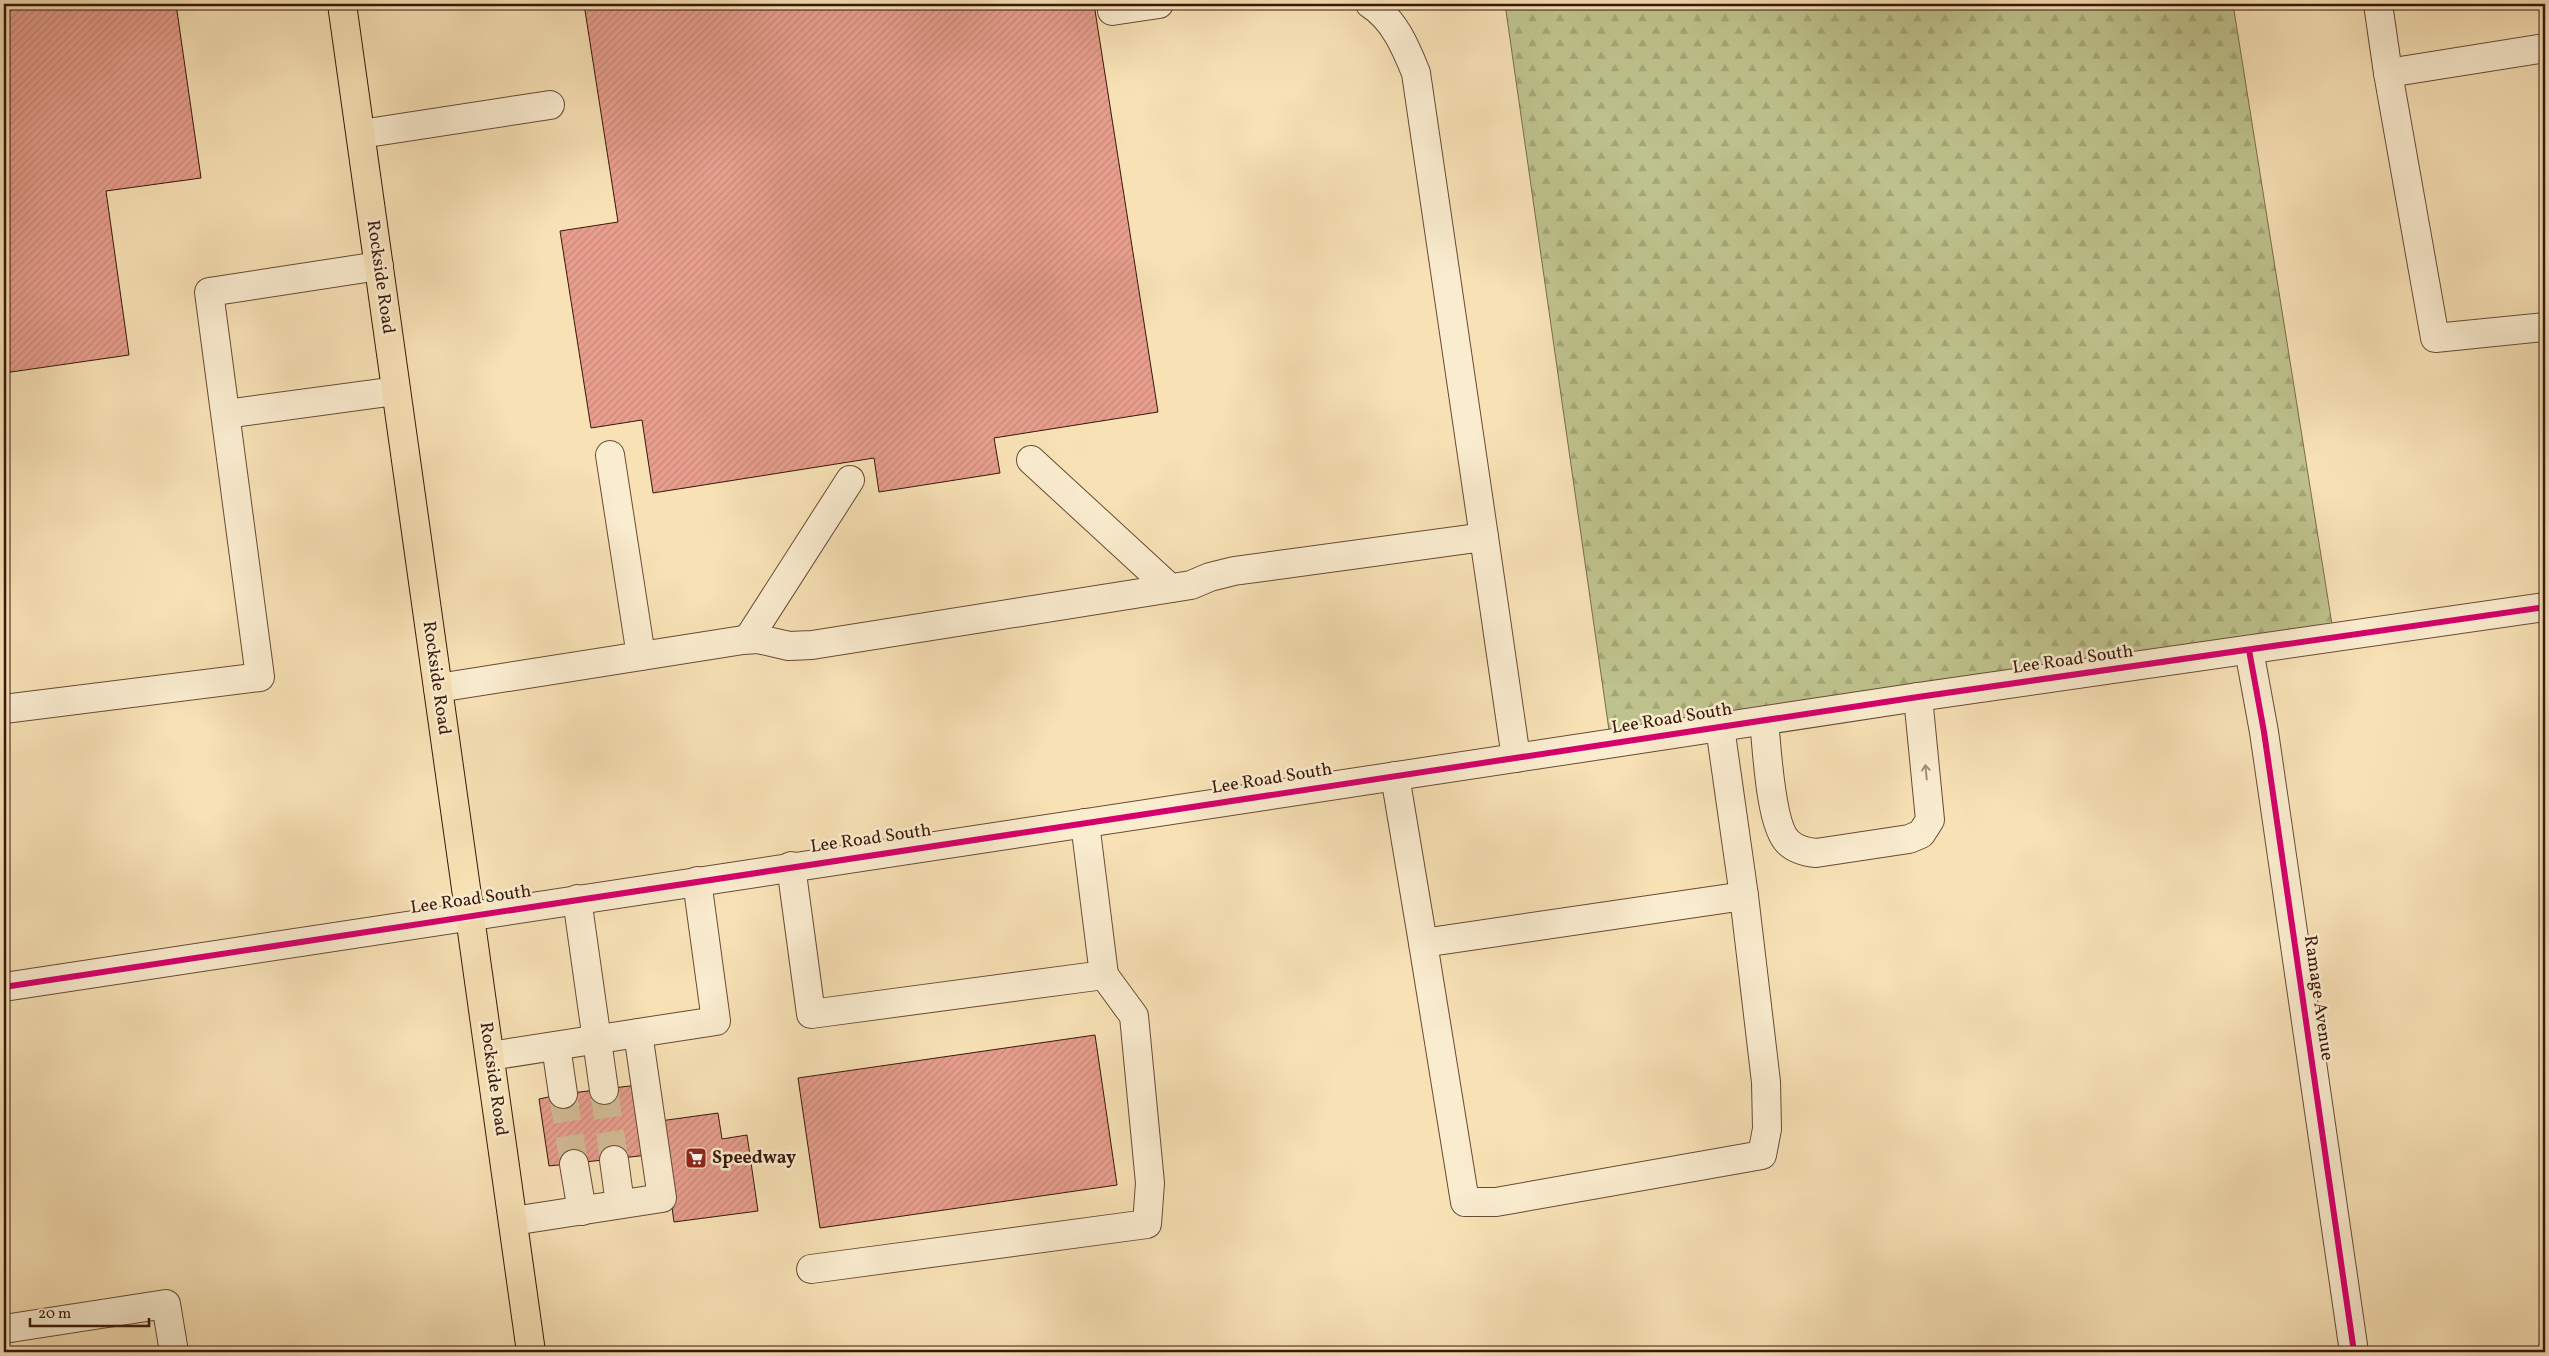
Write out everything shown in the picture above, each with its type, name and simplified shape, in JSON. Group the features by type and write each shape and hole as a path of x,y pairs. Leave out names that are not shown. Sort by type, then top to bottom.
{"main road":[{"name":"Rockside Road","path":"342,4 531,1352"}],"street":[{"path":"1112,11 1159,4"},
{"path":"1370,4 1391,23 1406,48 1416,74 1516,758"},
{"path":"2378,4 2388,73 2435,338 2545,327"},
{"path":"2388,73 2545,48"},
{"path":"360,134 550,105"},
{"path":"4,710 260,677 209,292 378,266"},
{"path":"226,414 396,391"},
{"path":"610,455 641,656"},
{"path":"1031,460 1170,588"},
{"path":"748,639 850,480"},
{"path":"438,688 748,639 758,639 788,646 812,646 1191,585 1210,576 1234,571 1484,537"},
{"name":"Lee Road South","path":"4,987 470,914 577,900 791,866 1720,727 2545,607"},
{"name":"Ramage Avenue","path":"2249,650 2264,732 2354,1352"},
{"path":"1764,721 1775,816 1788,842 1805,852 1816,853 1888,844 1921,834 1930,820 1918,698"},
{"path":"1395,776 1465,1202 1496,1202 1762,1156 1767,1129 1766,1082 1744,896 1720,727"},
{"path":"811,1269 1147,1224 1150,1184 1134,1016 1104,975 1085,823"},
{"path":"791,866 811,1014 1104,975"},
{"path":"490,1056 716,1021 697,881"},
{"path":"1423,942 1744,896"},
{"path":"577,900 604,1090"},
{"path":"513,1221 662,1198 638,1033"},
{"path":"556,1046 563,1094"},
{"path":"614,1160 620,1204"},
{"path":"574,1164 582,1211"},
{"path":"4,1329 166,1304 174,1352"}],"green space":[{"path":"1505,4 2233,4 2334,637 1611,744"}],"building":[{"path":"4,4 176,4 201,178 106,191 129,355 4,373"},
{"path":"584,4 1094,4 1158,412 994,438 1000,473 879,492 874,458 653,493 642,420 591,428 560,231 618,222"},
{"path":"1095,1035 1117,1185 820,1228 798,1078"},
{"path":"638,1085 648,1155 549,1166 539,1099 563,1094"},
{"path":"718,1113 722,1139 747,1135 758,1211 674,1222 660,1121"}],"tunnel":[{"path":"604,1090 614,1160"},
{"path":"563,1094 574,1164"}],"cycle path":[{"path":"4,987 1918,697 2545,607"},
{"path":"2249,650 2264,732 2354,1352"}],"place":[{"name":"Speedway","path":"696,1158"}]}
